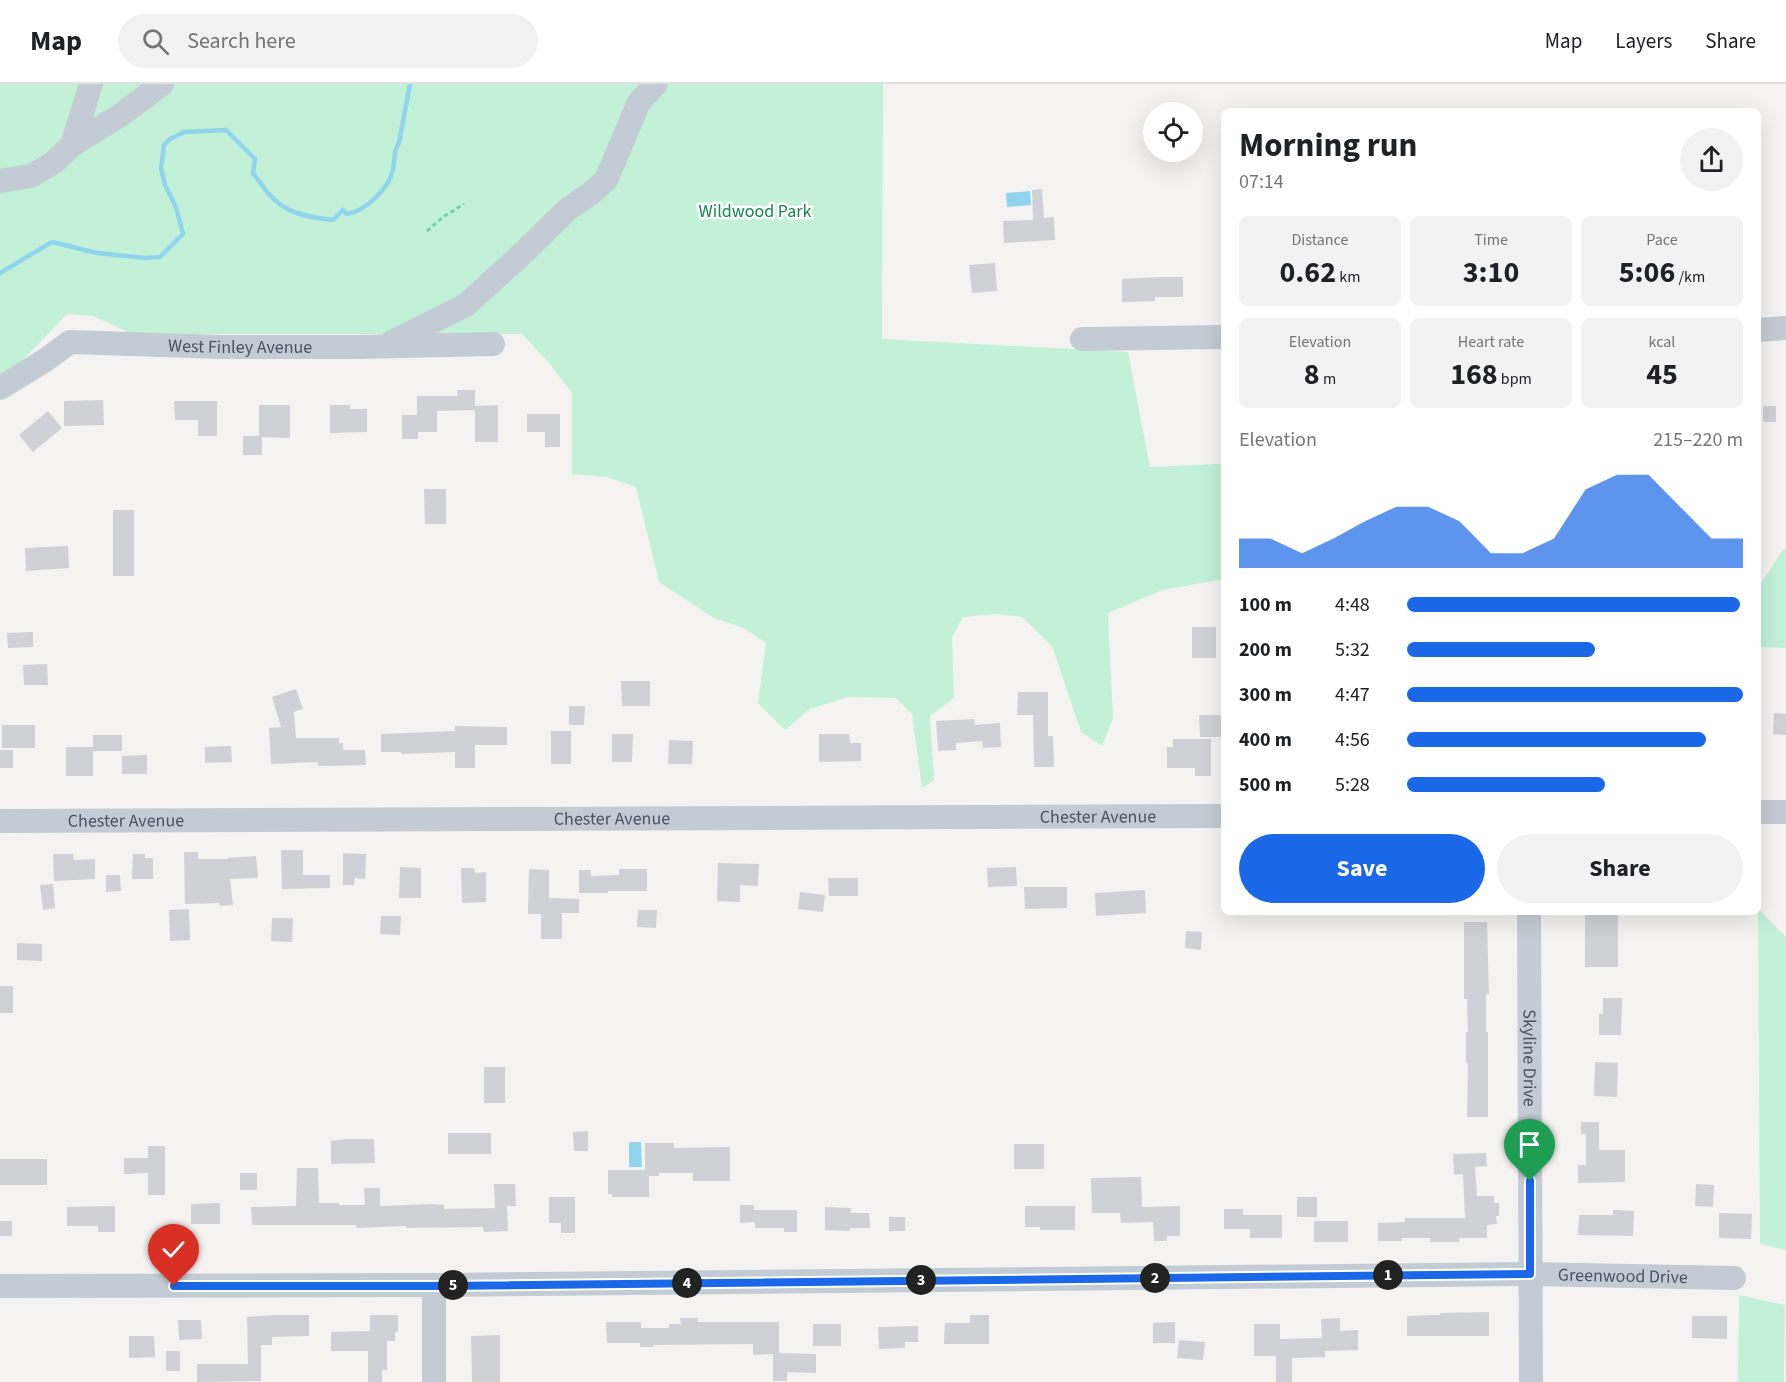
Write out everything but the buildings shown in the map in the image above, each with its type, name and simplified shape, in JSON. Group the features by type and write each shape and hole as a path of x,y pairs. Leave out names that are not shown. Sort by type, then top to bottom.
{"street":[{"path":"72,145 91,84"},
{"path":"0,181 31,176 53,163 72,145 119,116 162,84"},
{"path":"385,346 466,305 569,208 606,180 639,102 656,84"},
{"path":"1761,330 1786,328"},
{"path":"1082,339 1221,337"},
{"name":"West Finley Avenue","path":"0,388 70,342 357,347 493,345"},
{"path":"1761,812 1786,812"},
{"name":"Chester Avenue","path":"0,821 1221,816"},
{"name":"Skyline Drive","path":"1529,915 1531,1382"},
{"name":"Greenwood Drive","path":"0,1286 434,1286 1530,1274 1734,1278"},
{"path":"434,1286 434,1382"}],"path":[{"path":"427,231 442,217 464,204"}],"green space":[{"name":"Wildwood Park","path":"0,84 883,84 882,339 1128,352 1150,467 1221,464 1221,580 1162,590 1108,613 1113,718 1102,746 1081,732 1052,646 1022,617 997,614 963,617 952,637 954,698 930,716 934,780 922,788 912,714 896,698 848,697 810,709 785,730 758,703 766,643 744,628 714,618 659,582 636,487 607,477 572,474 572,393 549,363 522,334 132,334 93,316 67,314 19,364 0,378"},
{"path":"1786,549 1786,648 1761,647 1761,583 1783,550"},
{"path":"1761,912 1786,937 1786,1250 1760,1244 1758,915 1761,915"},
{"path":"1739,1295 1785,1305 1784,1382 1738,1382"}],"water":[{"path":"1030,191 1031,205 1007,207 1006,193"},
{"path":"629,1142 641,1142 642,1167 629,1167"}],"waterway":[{"path":"0,273 52,242 97,253 146,258 160,257 183,234 176,207 165,185 161,168 164,145 184,132 226,130 255,159 253,174 266,191 289,210 306,216 333,220 343,210 347,214 354,212 376,198 391,177 410,84"}],"route":[{"path":"174,1286 442,1286 1530,1274 1530,1181"}]}
